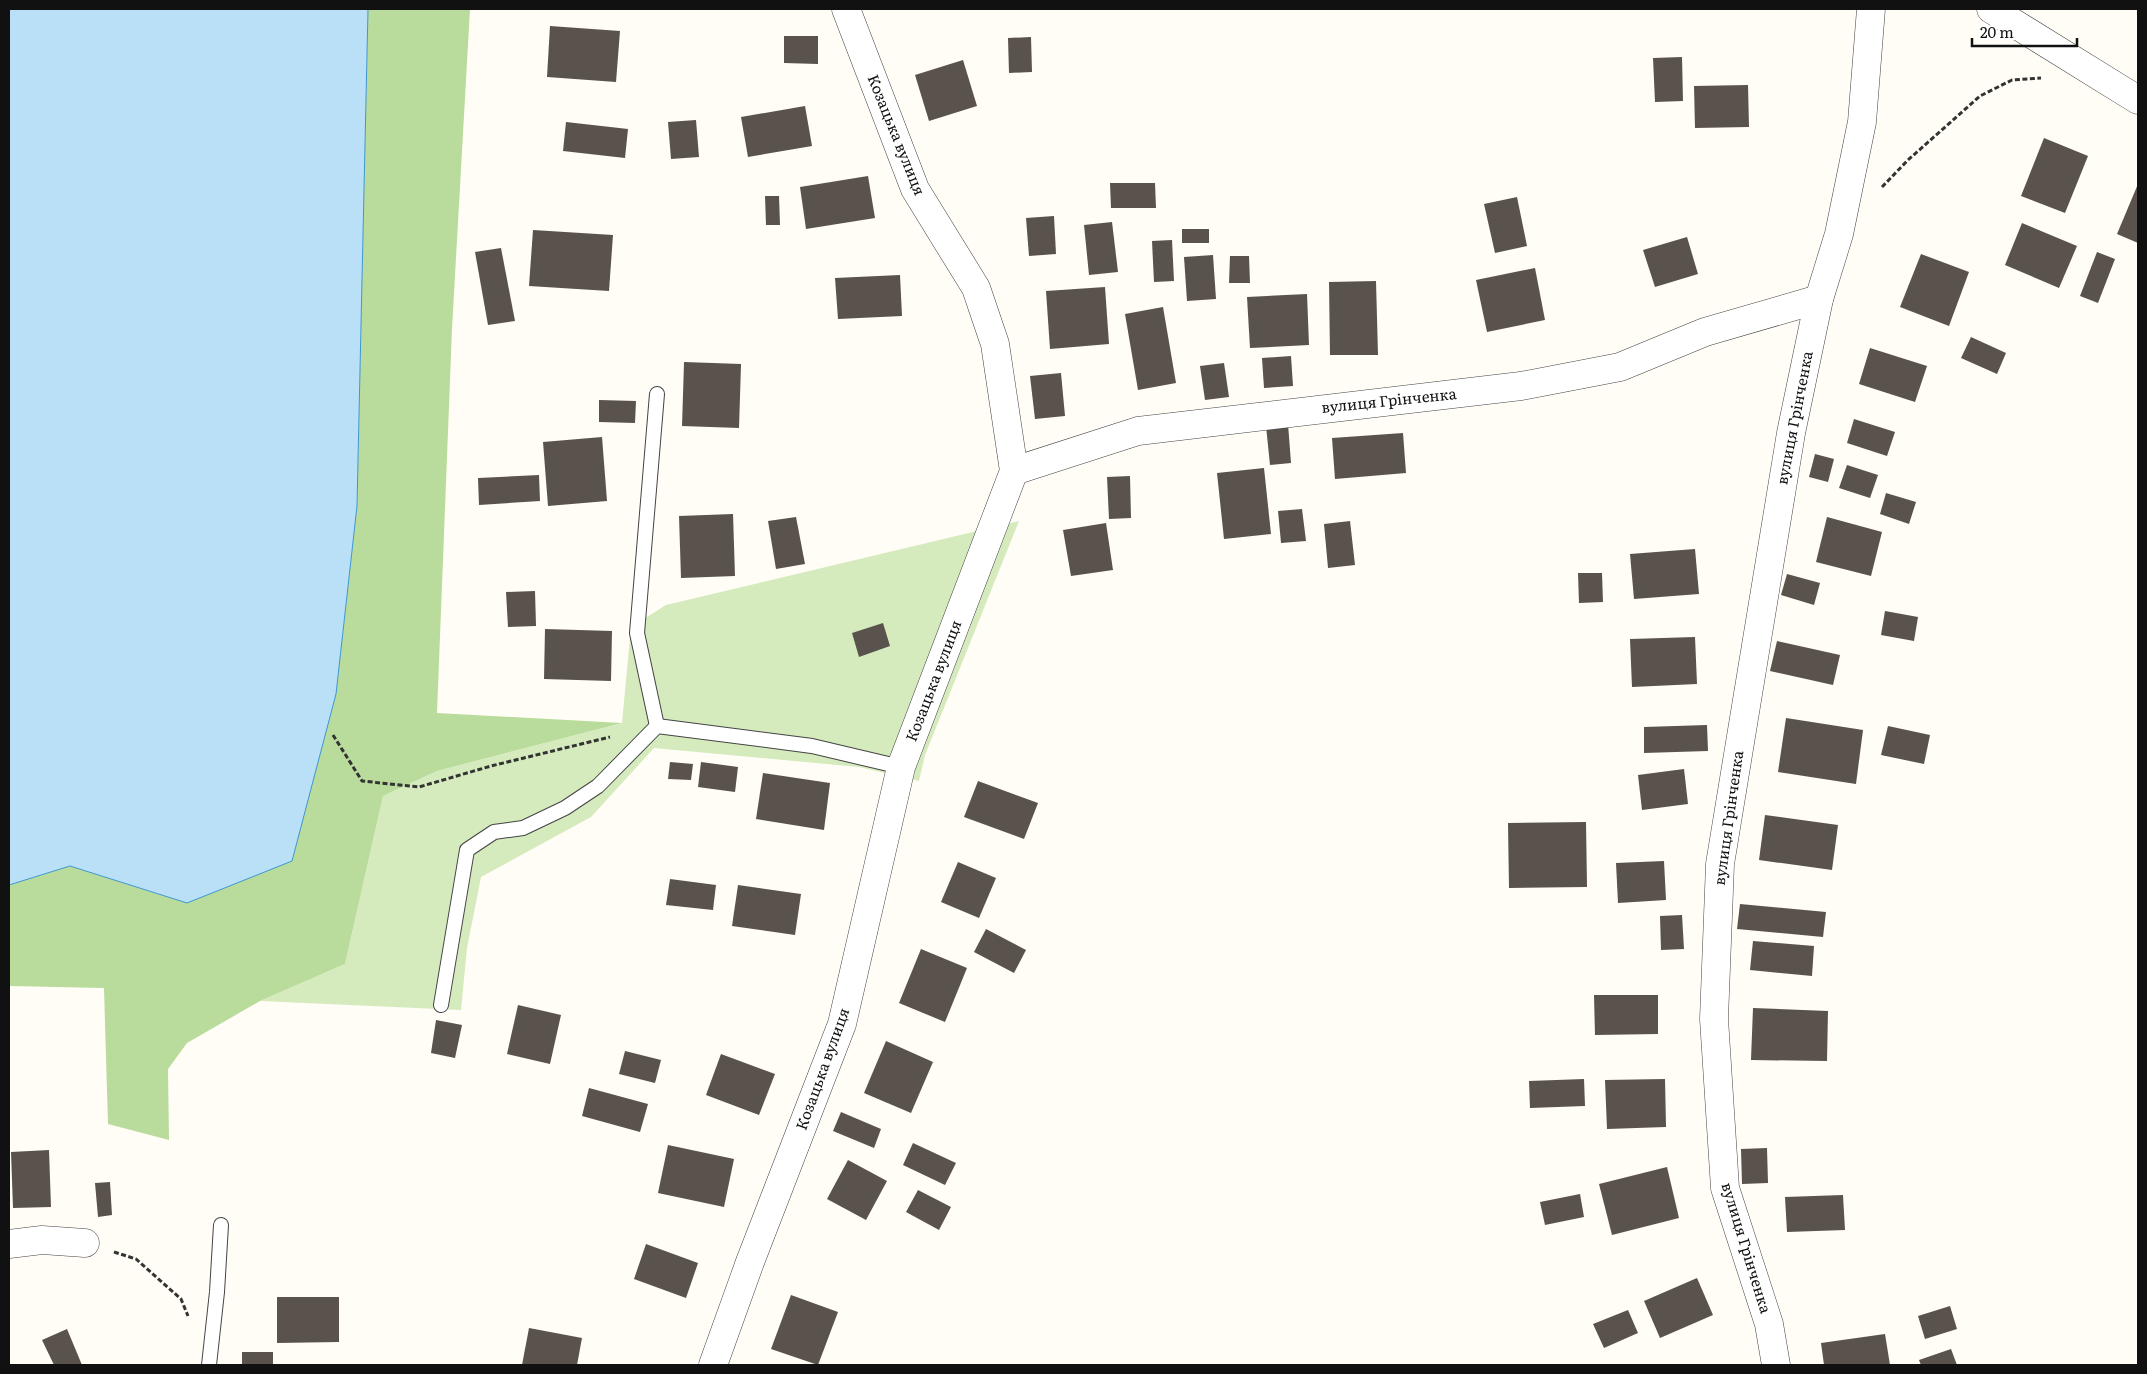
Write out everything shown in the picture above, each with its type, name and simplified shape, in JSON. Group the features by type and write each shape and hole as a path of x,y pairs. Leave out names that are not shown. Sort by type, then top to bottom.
{"street":[{"name":"Козацька вулиця","path":"713,1365 750,1262 842,1024 901,767 1014,471 994,344 976,288 915,189 846,9"},
{"name":"вулиця Грінченка","path":"1776,1365 1769,1324 1725,1188 1714,1019 1720,864 1788,452 1819,299 1839,234 1862,122 1871,9"},
{"path":"1991,9 2138,100"},
{"name":"вулиця Грінченка","path":"1014,471 1138,431 1521,386 1620,368 1705,332 1819,299"},
{"path":"9,1244 42,1240 85,1243"}],"lane":[{"path":"657,394 637,633 657,726"},
{"path":"657,726 812,746 901,767"},
{"path":"441,1004 467,850 494,832 523,828 565,808 598,786 657,726"},
{"path":"209,1365 217,1292 221,1225"}],"path":[{"path":"1876,193 1908,160 1980,96 2012,80 2096,74"},
{"path":"333,735 362,781 419,787 500,764 657,726"},
{"path":"85,1243 136,1259 181,1299 191,1324"}],"green space":[{"path":"368,9 470,9 452,329 437,713 622,723 437,771 383,796 345,964 260,1001 187,1043 168,1069 169,1140 108,1124 104,988 9,986 9,885 70,866 187,903 336,694 357,506"},
{"path":"1019,521 925,755 919,781 859,767 654,748 591,817 481,877 467,948 461,1010 260,1001 345,964 383,796 437,771 622,723 631,627 666,605"}],"water":[{"path":"9,9 368,9 357,506 336,694 292,861 187,903 70,866 9,885"}],"building":[{"path":"550,26 620,31 616,82 547,77"},
{"path":"784,36 818,36 818,64 784,63"},
{"path":"1031,37 1032,72 1009,73 1008,38"},
{"path":"1682,57 1683,101 1655,102 1653,58"},
{"path":"963,60 977,106 929,121 915,75"},
{"path":"1748,85 1749,127 1695,128 1694,86"},
{"path":"805,106 812,146 748,157 741,117"},
{"path":"696,120 699,157 671,159 668,122"},
{"path":"566,122 628,129 625,158 563,151"},
{"path":"2044,138 2088,156 2065,213 2021,196"},
{"path":"868,176 875,218 806,229 800,187"},
{"path":"1110,183 1155,183 1156,208 1111,208"},
{"path":"2138,184 2138,243 2117,234"},
{"path":"765,196 779,196 780,225 766,225"},
{"path":"1517,197 1527,246 1495,253 1484,204"},
{"path":"1054,216 1056,254 1029,256 1026,218"},
{"path":"1112,222 1118,272 1089,275 1084,225"},
{"path":"2022,223 2077,246 2059,288 2005,265"},
{"path":"1182,229 1209,229 1209,243 1182,243"},
{"path":"533,230 613,235 609,291 529,286"},
{"path":"1687,237 1698,274 1655,287 1643,250"},
{"path":"1172,240 1174,281 1154,282 1152,241"},
{"path":"501,248 515,321 488,325 475,252"},
{"path":"2097,252 2115,259 2098,303 2080,296"},
{"path":"1921,254 1969,272 1949,326 1900,307"},
{"path":"1213,255 1216,299 1187,301 1184,257"},
{"path":"1230,256 1249,256 1250,283 1229,283"},
{"path":"1535,268 1545,320 1487,332 1476,280"},
{"path":"900,275 902,316 838,319 835,278"},
{"path":"1376,281 1378,355 1330,355 1329,282"},
{"path":"1105,287 1109,344 1050,349 1046,291"},
{"path":"1307,294 1309,345 1250,348 1247,297"},
{"path":"1163,307 1176,383 1138,390 1125,314"},
{"path":"1971,337 2006,353 1997,374 1961,358"},
{"path":"1870,348 1927,366 1915,402 1859,384"},
{"path":"1291,356 1293,386 1264,388 1262,358"},
{"path":"684,362 741,364 739,428 682,426"},
{"path":"1224,363 1229,397 1205,400 1200,366"},
{"path":"1061,373 1065,416 1035,419 1030,376"},
{"path":"599,400 636,401 635,423 599,422"},
{"path":"1854,419 1895,432 1887,456 1847,443"},
{"path":"1288,424 1291,463 1270,465 1266,426"},
{"path":"1403,433 1406,473 1335,479 1332,438"},
{"path":"602,437 607,501 548,506 543,442"},
{"path":"1815,454 1834,459 1828,482 1809,477"},
{"path":"1847,465 1878,475 1870,498 1839,488"},
{"path":"1264,468 1271,534 1224,539 1217,473"},
{"path":"539,475 540,501 479,505 478,478"},
{"path":"1130,476 1131,518 1109,519 1107,477"},
{"path":"1886,493 1916,502 1909,524 1880,514"},
{"path":"1302,509 1306,541 1281,543 1278,511"},
{"path":"733,514 735,576 681,578 679,516"},
{"path":"796,517 805,564 776,569 768,521"},
{"path":"1827,517 1882,532 1871,576 1816,562"},
{"path":"1350,521 1355,565 1328,568 1324,524"},
{"path":"1106,523 1113,570 1071,576 1063,530"},
{"path":"1695,549 1699,594 1634,599 1630,554"},
{"path":"1578,573 1602,573 1603,602 1579,603"},
{"path":"1787,574 1820,583 1814,605 1781,595"},
{"path":"535,591 536,626 508,627 506,592"},
{"path":"1885,611 1918,617 1914,641 1881,635"},
{"path":"883,623 890,646 859,657 852,633"},
{"path":"545,629 612,631 611,681 544,679"},
{"path":"1695,637 1697,684 1632,687 1630,639"},
{"path":"1777,641 1840,655 1833,685 1770,671"},
{"path":"1786,718 1863,730 1856,784 1778,772"},
{"path":"1707,725 1708,751 1644,753 1644,727"},
{"path":"1888,726 1930,735 1924,764 1881,755"},
{"path":"670,762 693,764 691,780 668,779"},
{"path":"701,762 738,767 735,792 698,787"},
{"path":"1684,769 1688,804 1642,810 1638,775"},
{"path":"763,773 830,783 824,830 756,819"},
{"path":"978,781 1038,803 1024,839 964,817"},
{"path":"1765,815 1838,825 1832,870 1759,860"},
{"path":"1586,822 1587,887 1509,888 1508,823"},
{"path":"1664,861 1666,900 1618,903 1616,863"},
{"path":"958,862 996,878 979,918 941,902"},
{"path":"670,879 716,885 713,910 666,905"},
{"path":"738,885 801,894 795,935 732,926"},
{"path":"1740,904 1826,912 1823,937 1737,929"},
{"path":"1682,915 1684,949 1661,950 1660,916"},
{"path":"986,929 1026,950 1014,973 974,952"},
{"path":"1753,941 1814,946 1812,976 1750,970"},
{"path":"921,949 967,968 945,1022 899,1003"},
{"path":"1594,995 1658,995 1658,1034 1595,1035"},
{"path":"518,1005 561,1015 550,1064 507,1054"},
{"path":"1753,1008 1828,1011 1827,1061 1751,1060"},
{"path":"436,1020 462,1025 455,1058 431,1053"},
{"path":"886,1041 933,1062 911,1113 864,1093"},
{"path":"625,1051 661,1060 655,1083 619,1074"},
{"path":"721,1054 775,1074 759,1115 706,1095"},
{"path":"1584,1079 1585,1106 1530,1108 1529,1081"},
{"path":"1665,1079 1666,1127 1607,1129 1605,1080"},
{"path":"589,1088 648,1104 640,1132 582,1116"},
{"path":"841,1112 881,1129 874,1148 833,1131"},
{"path":"913,1143 956,1163 945,1185 903,1165"},
{"path":"668,1145 734,1159 724,1207 658,1193"},
{"path":"1767,1148 1768,1183 1742,1184 1741,1149"},
{"path":"49,1150 51,1207 13,1208 11,1152"},
{"path":"848,1160 887,1181 866,1220 827,1199"},
{"path":"1667,1167 1679,1218 1612,1235 1599,1184"},
{"path":"110,1182 112,1215 98,1217 95,1183"},
{"path":"918,1190 951,1207 939,1230 906,1212"},
{"path":"1580,1194 1584,1217 1545,1225 1540,1202"},
{"path":"1843,1195 1845,1230 1787,1232 1785,1197"},
{"path":"646,1244 698,1263 686,1298 634,1279"},
{"path":"1697,1278 1713,1315 1660,1338 1644,1301"},
{"path":"791,1295 838,1312 818,1365 771,1349"},
{"path":"277,1297 339,1297 339,1342 277,1343"},
{"path":"1950,1306 1957,1329 1925,1339 1918,1316"},
{"path":"1628,1310 1638,1333 1604,1348 1593,1324"},
{"path":"529,1328 582,1338 577,1365 522,1365"},
{"path":"67,1329 82,1365 54,1365 42,1340"},
{"path":"1885,1334 1890,1365 1824,1365 1821,1343"},
{"path":"1951,1349 1957,1365 1921,1365 1919,1360"},
{"path":"242,1352 273,1352 273,1365 242,1365"}]}
